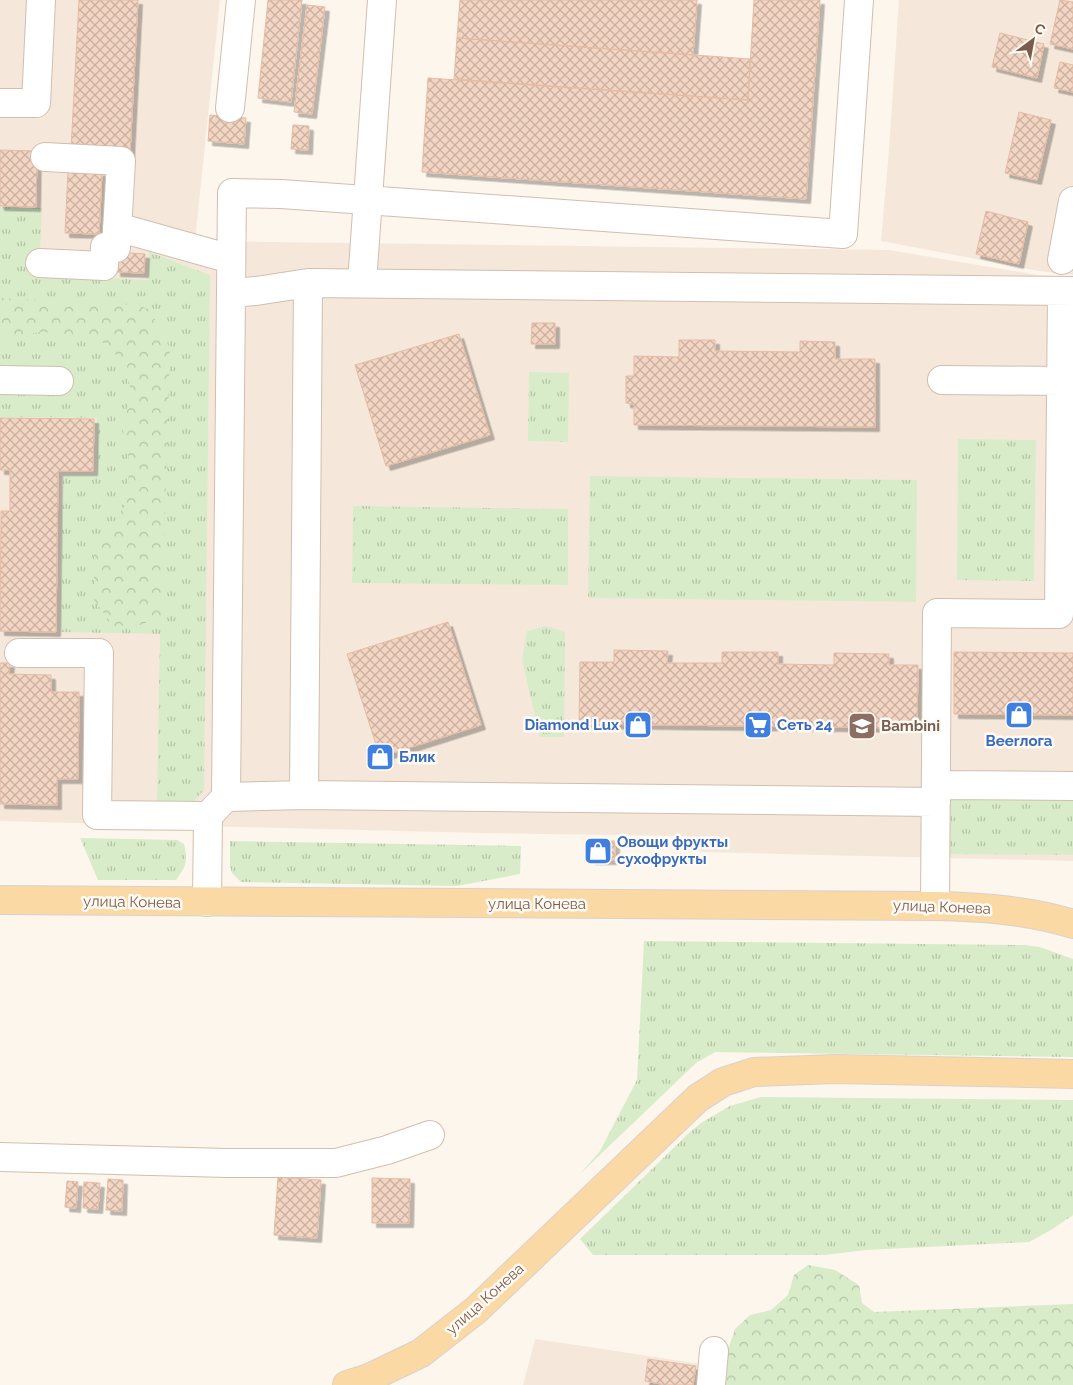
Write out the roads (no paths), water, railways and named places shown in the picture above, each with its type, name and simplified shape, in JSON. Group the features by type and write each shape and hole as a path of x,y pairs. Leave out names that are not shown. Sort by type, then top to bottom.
{"main road":[{"name":"улица Конева","path":"0,900 934,906 990,908 1067,916"},
{"name":"улица Конева","path":"347,1385 369,1378 421,1353 476,1310 698,1098 723,1082 754,1072 835,1069 1073,1074"}],"street":[{"path":"0,103 36,103 41,0"},
{"path":"230,108 240,0"},
{"path":"362,283 382,0"},
{"path":"207,902 217,807 232,193 281,194 843,234 859,0"},
{"path":"40,263 104,266 105,247 116,248 117,227 120,161 45,157"},
{"path":"1062,260 1073,201"},
{"path":"117,227 231,259"},
{"path":"231,293 308,283 1068,291 1059,614 937,613 934,906"},
{"path":"304,795 308,283"},
{"path":"942,380 1065,368"},
{"path":"0,380 59,381"},
{"path":"20,653 99,654 96,815 217,807 304,795 936,793 1073,786"},
{"path":"0,1157 227,1164 336,1163 387,1150 430,1135"},
{"path":"711,1385 714,1351"}],"place":[{"name":"Beerлога","path":"1019,715"},
{"name":"Diamond Lux","path":"638,725"},
{"name":"Сеть 24","path":"758,725"},
{"name":"Bambini","path":"862,726"},
{"name":"Блик","path":"380,757"},
{"name":"Овощи фрукты сухофрукты","path":"598,851"}]}
